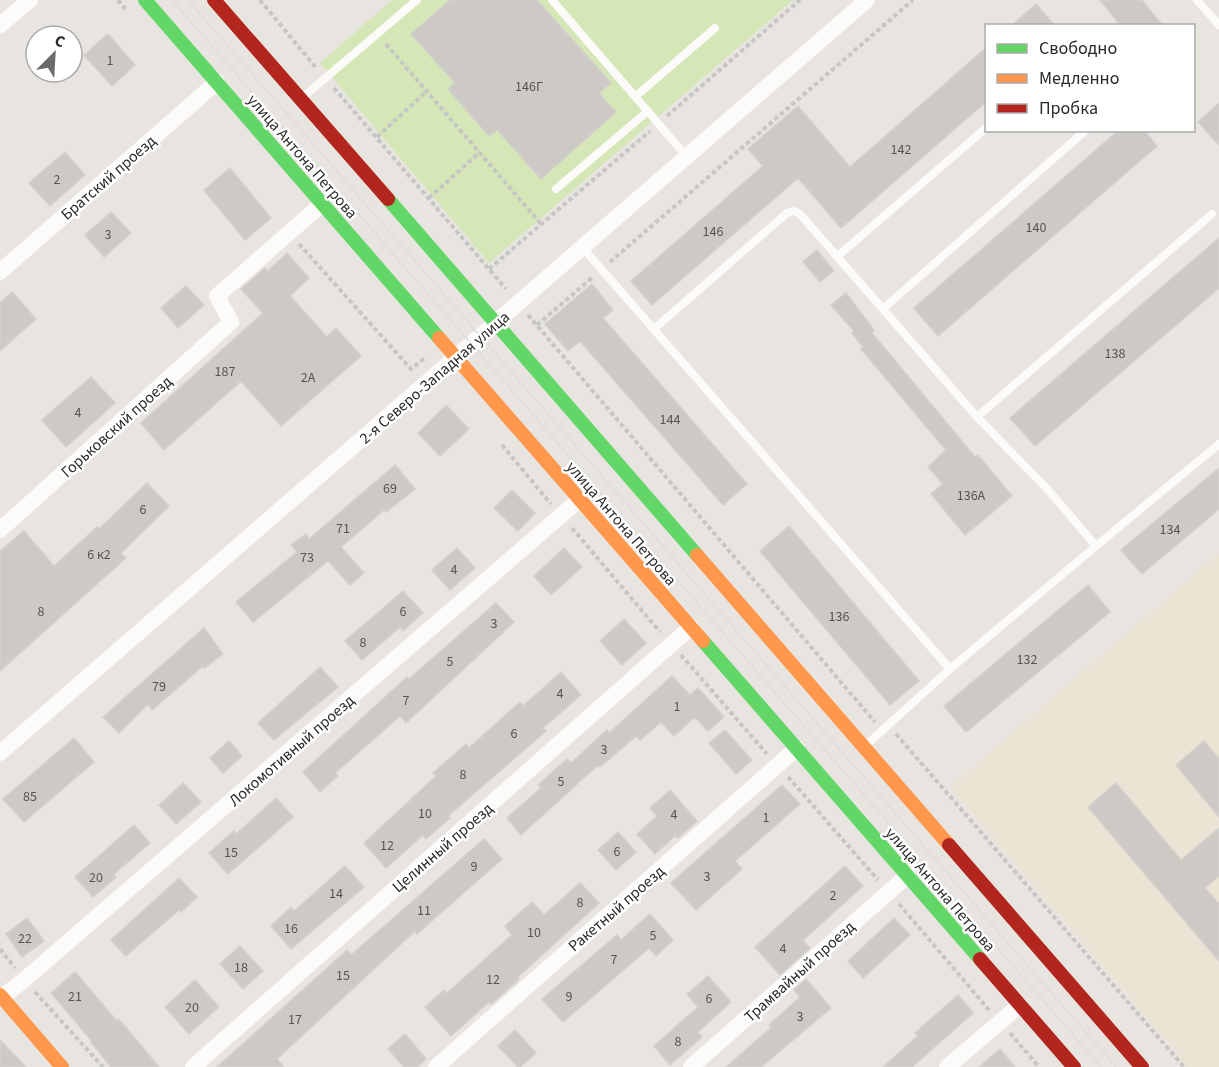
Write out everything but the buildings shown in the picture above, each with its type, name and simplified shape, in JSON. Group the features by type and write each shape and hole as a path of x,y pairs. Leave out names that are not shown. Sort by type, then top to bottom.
{"main road":[{"name":"улица Антона Петрова","path":"145,0 1074,1067"},
{"name":"улица Антона Петрова","path":"213,0 1142,1067"},
{"path":"1,997 62,1067"}],"street":[{"path":"0,25 30,0"},
{"name":"2-я Северо-Западная улица","path":"0,753 867,0"},
{"name":"Братский проезд","path":"0,272 217,82"},
{"path":"289,232 322,203"},
{"name":"Горьковский проезд","path":"0,530 231,322 217,296 289,232"},
{"name":"Локомотивный проезд","path":"1,997 24,980 580,499"},
{"name":"Целинный проезд","path":"193,1067 692,627"},
{"name":"Ракетный проезд","path":"436,1067 797,748"},
{"name":"Трамвайный проезд","path":"691,1067 908,876"},
{"path":"947,1067 1020,1005"}],"lane":[{"path":"299,100 417,0"},
{"path":"552,0 687,157"},
{"path":"1197,0 1219,25"},
{"path":"636,96 715,28"},
{"path":"556,189 648,111"},
{"path":"839,255 985,130"},
{"path":"884,308 1084,132"},
{"path":"654,328 787,213 794,211 800,214 839,255 977,417 1049,491 1096,546"},
{"path":"977,417 1212,214"},
{"path":"582,247 950,669"},
{"path":"864,747 950,669 1219,444"}],"path":[{"path":"260,0 506,289"},
{"path":"489,269 800,0"},
{"path":"537,326 913,0"},
{"path":"377,34 541,224"},
{"path":"376,136 427,91"},
{"path":"429,198 480,152"},
{"path":"289,232 411,369 428,356"},
{"path":"525,312 882,731 898,735 1184,1067"},
{"path":"496,437 672,645 1039,1067"},
{"path":"0,950 24,980 103,1067"}],"shaded area":[{"path":"1219,553 1219,1067 1188,1067 950,787"}],"green space":[{"path":"392,0 793,0 489,263 320,63"}],"tram line":[{"path":"172,0 1101,1067"},
{"path":"188,0 1116,1067"}],"traffic: fast":[{"path":"145,0 439,338"},
{"path":"388,199 697,555"},
{"path":"703,641 980,959"}],"traffic: slow":[{"path":"439,338 703,641"},
{"path":"697,555 949,845"},
{"path":"0,995 62,1067"}],"traffic: jam":[{"path":"214,0 388,199"},
{"path":"949,845 1142,1067"},
{"path":"980,959 1074,1067"}]}
